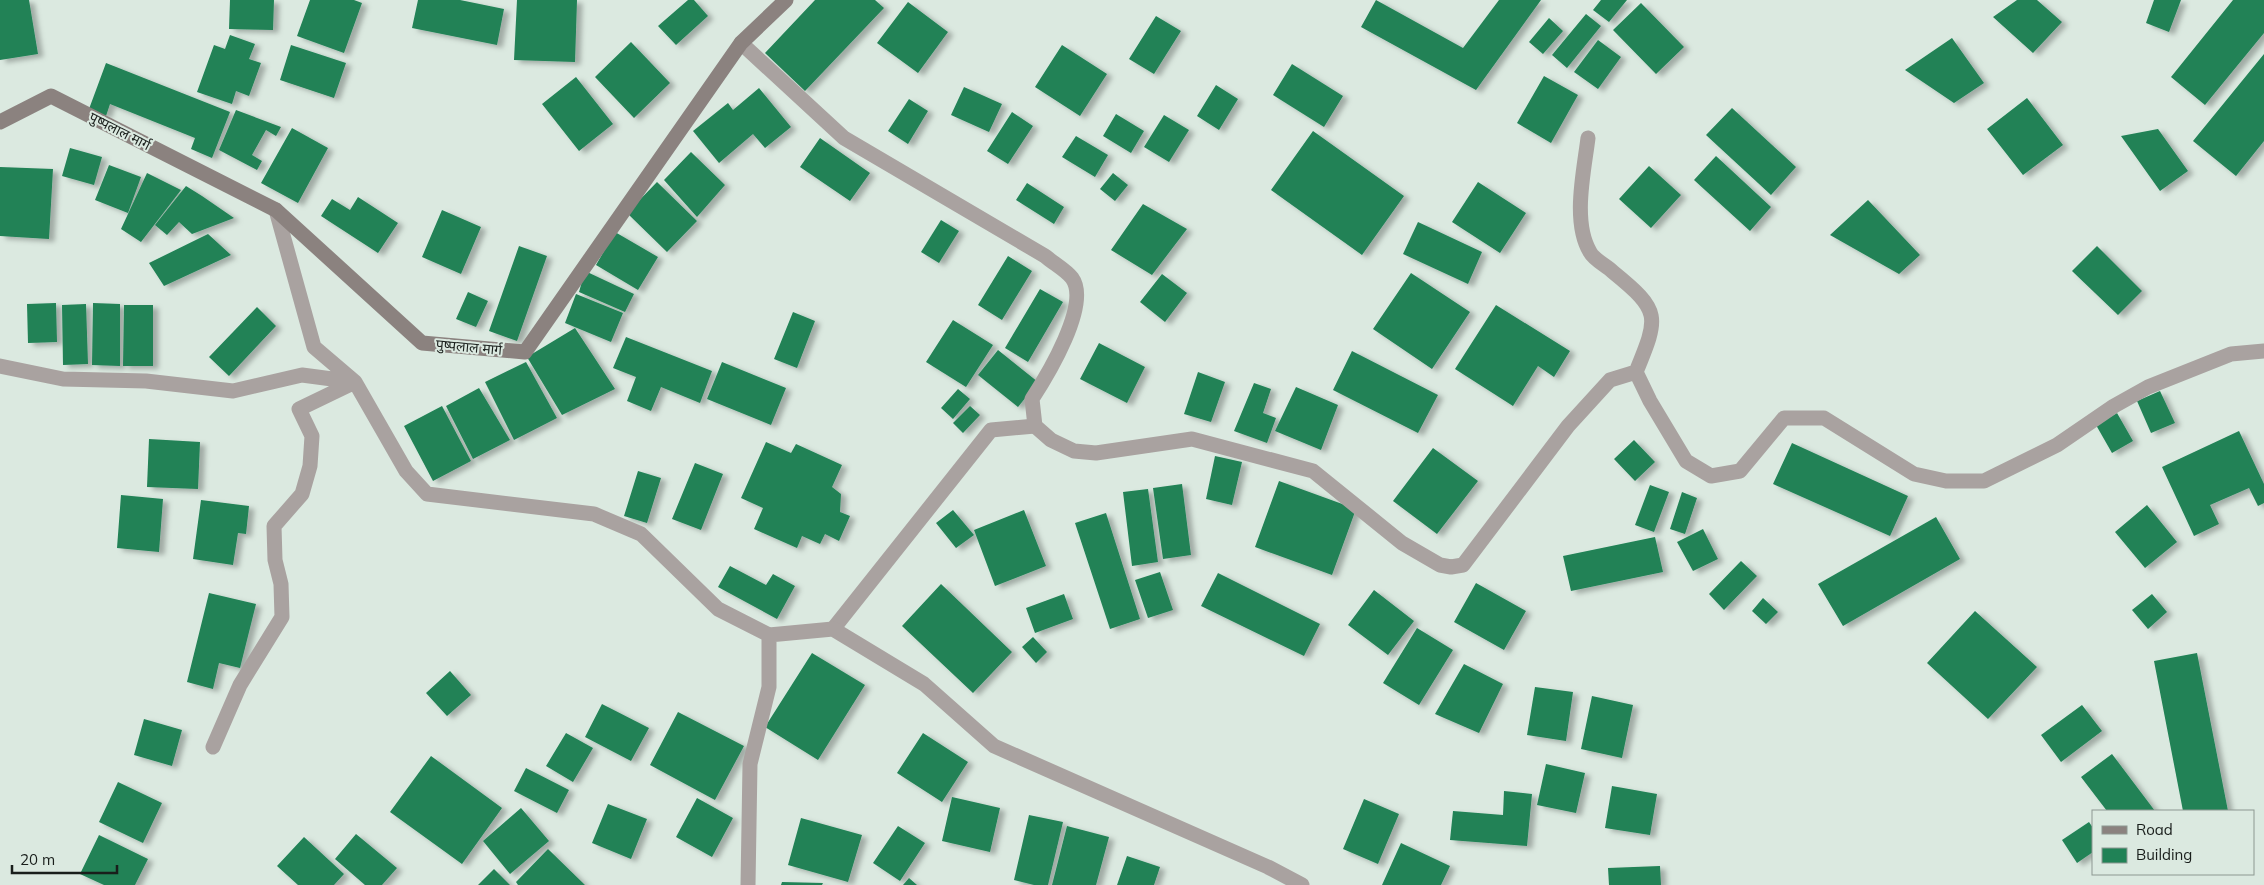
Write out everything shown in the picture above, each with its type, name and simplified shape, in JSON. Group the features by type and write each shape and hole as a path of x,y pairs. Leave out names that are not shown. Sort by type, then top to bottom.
{"street":[{"name":"पुष्पलाल मार्ग","path":"0,122 51,96 276,210 422,343 525,352 741,43 786,0"},
{"path":"741,43 844,138 1045,256 1072,278 1076,289 1077,306 1051,370 1032,398 1035,426 1051,440 1074,451 1096,453 1192,439 1312,471 1402,542 1440,565 1451,567 1462,565 1568,426 1610,380 1636,372 1652,336 1652,313 1642,295 1590,253 1581,223 1582,183 1588,138"},
{"path":"276,210 314,347 355,382 406,471 428,494 594,514 610,520 641,534 718,609 769,635 833,629 924,684 994,746 1268,867 1302,885"},
{"path":"1636,372 1650,401 1686,461 1711,476 1740,471 1784,418 1824,418 1914,474 1946,481 1984,481 2057,445 2114,406 2148,387 2231,354 2264,351"},
{"path":"0,366 63,379 146,381 233,391 302,375 355,382"},
{"path":"213,747 240,685 282,617 281,584 275,560 274,526 302,494 310,466 312,436 299,409 355,382"},
{"path":"833,629 991,430 1035,426"},
{"path":"748,885 750,764 769,687 769,635"}],"building":[{"path":"0,0 29,0 38,54 0,60"},
{"path":"230,0 274,0 273,30 229,29"},
{"path":"310,0 354,0 362,3 344,53 297,36"},
{"path":"418,0 460,0 504,9 497,45 412,28"},
{"path":"517,0 577,0 575,62 514,60"},
{"path":"688,0 694,0 708,16 676,45 658,26"},
{"path":"815,0 875,0 884,8 805,91 765,53"},
{"path":"1376,0 1463,48 1499,0 1541,0 1476,90 1361,27"},
{"path":"1601,0 1627,0 1609,22 1593,10"},
{"path":"2017,0 2037,0 2062,22 2033,53 1993,17"},
{"path":"2154,0 2181,0 2169,32 2146,23"},
{"path":"2233,0 2264,0 2264,33 2205,105 2171,77"},
{"path":"908,2 948,32 918,73 877,43"},
{"path":"1641,3 1684,47 1656,74 1613,30"},
{"path":"1586,14 1601,26 1567,68 1552,55"},
{"path":"1156,16 1181,31 1154,74 1129,59"},
{"path":"1549,18 1563,31 1543,54 1529,42"},
{"path":"230,35 255,44 249,59 261,63 249,96 236,91 232,104 197,92 214,45 225,49"},
{"path":"1952,38 1984,83 1954,103 1905,70"},
{"path":"1598,40 1621,57 1598,89 1574,72"},
{"path":"631,42 670,83 634,118 595,77"},
{"path":"291,45 346,63 334,98 280,80"},
{"path":"1062,45 1107,74 1080,116 1035,87"},
{"path":"2264,54 2264,141 2236,176 2193,141"},
{"path":"106,63 230,112 212,158 191,149 195,138 110,104 106,116 89,109"},
{"path":"1292,64 1343,96 1324,127 1273,95"},
{"path":"1544,76 1578,95 1551,143 1517,123"},
{"path":"576,77 613,124 579,151 542,104"},
{"path":"1216,85 1238,99 1219,130 1197,116"},
{"path":"964,87 1002,104 989,132 951,115"},
{"path":"759,88 791,127 765,148 753,134 719,163 693,131 728,103 733,110"},
{"path":"2027,98 2063,145 2023,175 1987,129"},
{"path":"909,99 928,111 908,144 888,131"},
{"path":"1732,108 1796,167 1771,195 1706,135"},
{"path":"236,110 281,127 276,136 266,130 252,155 262,161 257,170 219,150"},
{"path":"1012,112 1033,126 1008,164 987,151"},
{"path":"1116,114 1144,131 1131,153 1103,136"},
{"path":"1164,115 1189,130 1169,162 1144,147"},
{"path":"292,128 328,148 298,203 261,183"},
{"path":"2158,129 2188,171 2160,191 2121,136"},
{"path":"1313,131 1404,196 1362,255 1271,190"},
{"path":"1076,136 1108,155 1095,177 1062,157"},
{"path":"820,138 870,173 850,201 800,167"},
{"path":"70,148 102,157 94,185 62,176"},
{"path":"691,152 725,185 697,217 664,180"},
{"path":"1716,156 1771,207 1750,231 1694,180"},
{"path":"109,165 141,177 128,213 95,200"},
{"path":"1649,166 1681,195 1651,228 1619,199"},
{"path":"0,167 53,169 49,239 0,236"},
{"path":"147,173 181,190 141,242 121,229"},
{"path":"1113,173 1128,185 1115,201 1100,189"},
{"path":"657,182 697,221 667,252 627,213"},
{"path":"1478,182 1526,213 1500,253 1452,222"},
{"path":"1027,183 1064,207 1054,224 1016,200"},
{"path":"186,186 234,218 192,234 179,222 167,235 155,225"},
{"path":"358,197 398,223 378,253 321,216 332,199 350,210"},
{"path":"1868,200 1920,255 1899,274 1830,235"},
{"path":"1143,204 1187,229 1152,275 1111,250"},
{"path":"442,210 481,227 461,274 422,257"},
{"path":"941,220 959,231 939,263 921,252"},
{"path":"1418,222 1482,252 1468,284 1403,254"},
{"path":"615,232 658,257 638,290 596,265"},
{"path":"208,234 231,255 164,286 149,263"},
{"path":"519,246 547,256 517,341 489,331"},
{"path":"2097,246 2142,291 2118,315 2072,271"},
{"path":"1008,256 1032,271 1002,320 978,305"},
{"path":"585,271 634,294 625,312 579,292"},
{"path":"1411,273 1470,312 1432,369 1373,329"},
{"path":"1162,274 1187,293 1165,322 1140,302"},
{"path":"1040,289 1063,302 1028,362 1005,348"},
{"path":"468,292 488,301 476,327 456,319"},
{"path":"576,294 623,313 611,342 565,323"},
{"path":"56,303 57,342 28,343 27,304"},
{"path":"93,303 120,304 120,366 92,365"},
{"path":"86,304 88,364 63,365 62,305"},
{"path":"124,305 153,305 153,366 123,366"},
{"path":"1496,305 1570,351 1554,377 1538,366 1513,406 1455,369"},
{"path":"257,307 276,326 229,376 209,357"},
{"path":"793,312 815,321 797,368 774,359"},
{"path":"953,320 993,345 966,387 926,362"},
{"path":"575,328 615,389 562,415 527,357"},
{"path":"626,337 712,371 700,403 661,387 651,411 627,401 636,377 613,368"},
{"path":"1099,343 1145,367 1127,403 1080,379"},
{"path":"998,350 1038,382 1018,407 978,375"},
{"path":"1352,351 1438,395 1418,433 1333,390"},
{"path":"526,362 557,418 514,440 485,382"},
{"path":"722,362 786,388 771,425 707,399"},
{"path":"1198,372 1225,382 1211,422 1184,414"},
{"path":"1254,383 1271,389 1263,413 1276,418 1267,443 1234,431"},
{"path":"1296,387 1338,405 1321,450 1275,431"},
{"path":"479,388 510,440 473,459 446,406"},
{"path":"958,389 970,399 953,419 941,408"},
{"path":"2160,391 2175,423 2151,433 2137,401"},
{"path":"442,406 471,461 433,481 404,426"},
{"path":"970,406 980,415 963,433 953,423"},
{"path":"2117,413 2133,441 2112,453 2096,425"},
{"path":"2239,431 2264,484 2264,503 2258,506 2249,488 2210,505 2219,524 2194,536 2162,467"},
{"path":"149,439 200,442 198,489 147,487"},
{"path":"1634,440 1655,462 1635,481 1614,459"},
{"path":"766,442 791,453 796,444 842,465 832,487 841,494 840,512 850,516 839,541 825,534 820,544 802,536 797,548 754,529 763,508 741,498"},
{"path":"1792,443 1908,496 1890,536 1773,484"},
{"path":"1433,448 1478,481 1437,534 1393,501"},
{"path":"1215,456 1242,462 1232,505 1206,499"},
{"path":"695,463 723,474 701,530 672,519"},
{"path":"638,471 661,478 647,523 624,516"},
{"path":"1279,481 1356,509 1332,575 1255,547"},
{"path":"1182,484 1191,555 1163,559 1153,488"},
{"path":"1650,485 1669,492 1654,532 1635,525"},
{"path":"1148,489 1158,562 1132,566 1123,492"},
{"path":"1682,492 1697,498 1685,534 1670,529"},
{"path":"121,495 163,499 159,552 117,548"},
{"path":"201,500 249,506 246,534 238,533 233,565 193,559"},
{"path":"2147,505 2177,542 2145,568 2115,532"},
{"path":"953,510 974,535 956,548 936,523"},
{"path":"1024,510 1046,566 995,586 974,530"},
{"path":"1106,513 1140,619 1110,629 1075,523"},
{"path":"1936,517 1960,559 1843,626 1818,584"},
{"path":"1703,529 1718,559 1693,571 1677,542"},
{"path":"1655,537 1663,572 1571,591 1563,556"},
{"path":"1741,561 1757,576 1724,610 1709,594"},
{"path":"730,566 766,585 773,574 795,586 777,619 718,587"},
{"path":"1160,572 1173,610 1148,618 1135,580"},
{"path":"1218,573 1320,624 1304,656 1201,606"},
{"path":"1476,583 1526,611 1504,650 1454,622"},
{"path":"941,584 1012,652 973,693 902,626"},
{"path":"1374,590 1414,621 1388,655 1348,625"},
{"path":"209,593 256,604 240,668 219,663 213,689 187,682"},
{"path":"1064,594 1073,619 1035,633 1026,608"},
{"path":"2152,594 2167,612 2148,629 2132,610"},
{"path":"1763,598 1778,612 1766,624 1752,611"},
{"path":"1975,611 2037,667 1988,719 1927,663"},
{"path":"1417,628 1453,650 1419,705 1383,683"},
{"path":"1033,637 1047,652 1036,663 1022,647"},
{"path":"812,653 865,685 818,760 765,727"},
{"path":"2197,653 2228,810 2183,810 2154,661"},
{"path":"1464,664 1503,684 1479,733 1435,714"},
{"path":"450,671 471,695 447,716 426,693"},
{"path":"1535,687 1573,692 1566,741 1527,735"},
{"path":"1592,696 1633,705 1622,758 1581,749"},
{"path":"602,704 649,728 631,761 585,737"},
{"path":"2082,705 2102,731 2061,762 2041,735"},
{"path":"678,712 744,746 715,800 650,765"},
{"path":"144,719 182,730 172,766 134,755"},
{"path":"566,733 593,748 573,782 546,766"},
{"path":"923,733 968,762 942,802 897,773"},
{"path":"2112,754 2154,810 2106,810 2081,777"},
{"path":"431,756 502,808 462,864 390,812"},
{"path":"1546,764 1585,773 1576,813 1537,805"},
{"path":"526,768 569,790 557,813 514,791"},
{"path":"118,782 162,803 143,843 99,822"},
{"path":"1612,786 1657,794 1650,835 1605,828"},
{"path":"1504,791 1532,794 1527,846 1450,840 1453,811 1503,815"},
{"path":"952,797 1000,808 990,852 942,841"},
{"path":"697,798 733,818 712,857 676,837"},
{"path":"1364,799 1399,814 1378,864 1343,849"},
{"path":"608,804 647,819 631,859 592,843"},
{"path":"521,808 549,841 510,874 483,841"},
{"path":"1029,815 1063,822 1048,885 1034,885 1014,880"},
{"path":"801,818 862,835 848,882 788,865"},
{"path":"2089,822 2092,826 2092,853 2077,863 2062,840"},
{"path":"898,826 925,843 900,881 873,863"},
{"path":"1067,826 1109,837 1096,885 1052,885"},
{"path":"356,834 397,868 382,885 365,885 335,859"},
{"path":"99,835 148,859 135,885 104,885 80,874"},
{"path":"304,837 344,874 334,885 298,885 277,866"},
{"path":"1401,843 1450,866 1441,885 1382,885"},
{"path":"548,849 585,885 518,885 516,882"},
{"path":"1127,856 1160,867 1154,885 1117,885"},
{"path":"1660,866 1661,885 1609,885 1608,868"},
{"path":"494,869 510,885 478,885"},
{"path":"909,878 917,885 903,885"},
{"path":"782,882 823,883 822,885 781,885"}]}
